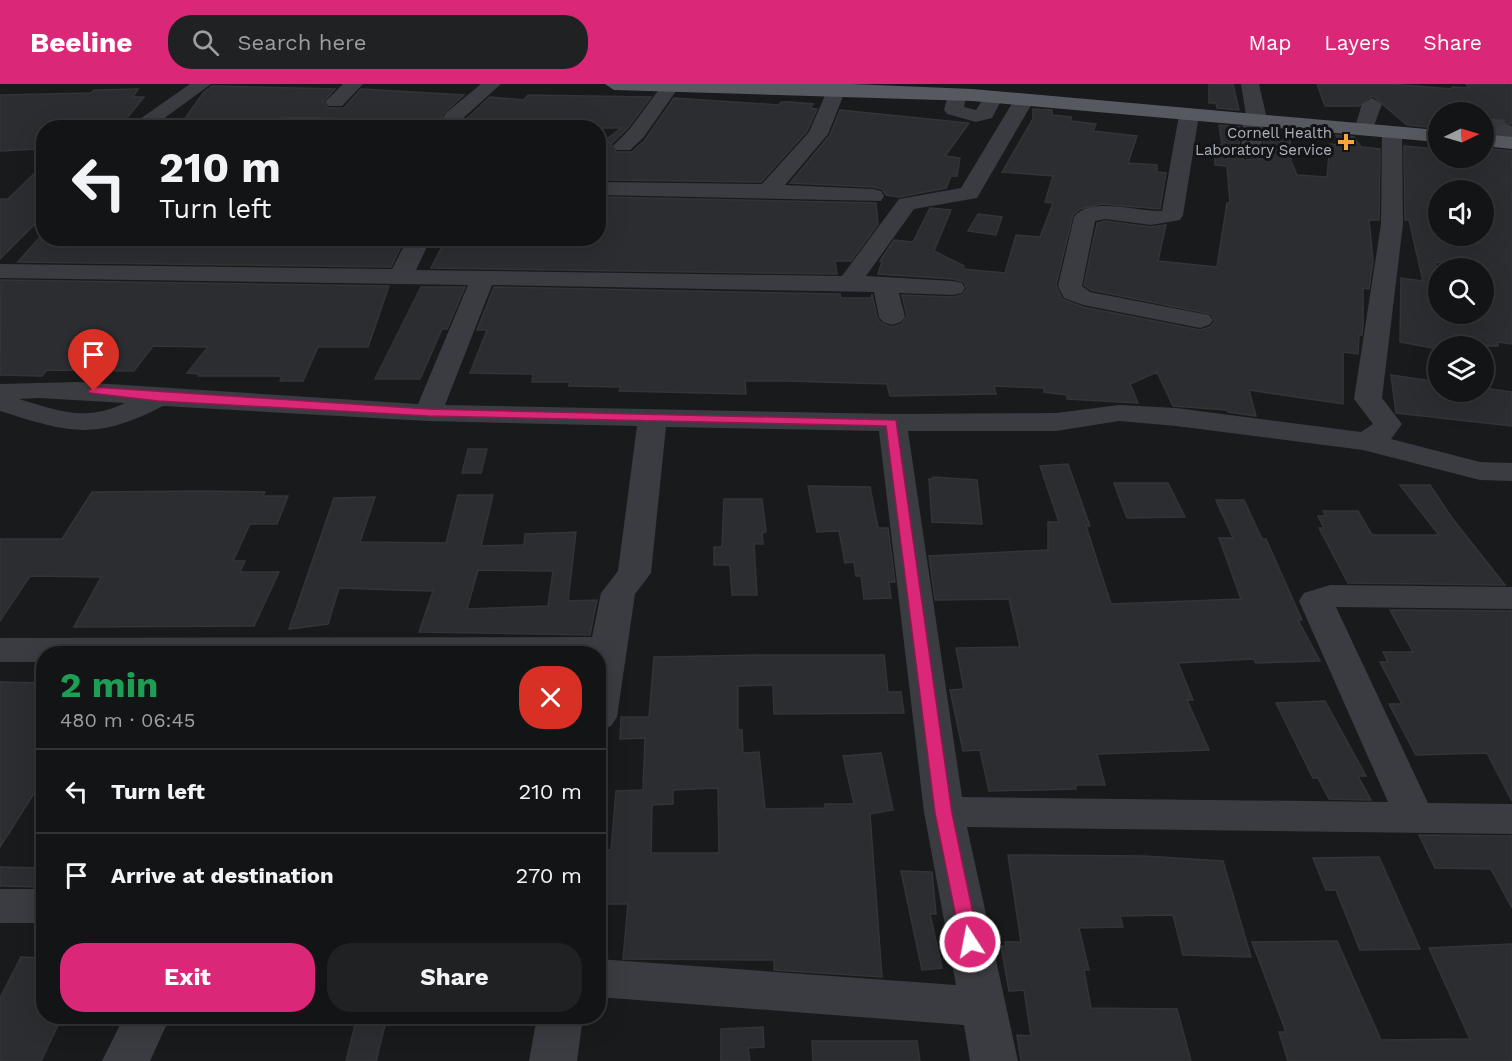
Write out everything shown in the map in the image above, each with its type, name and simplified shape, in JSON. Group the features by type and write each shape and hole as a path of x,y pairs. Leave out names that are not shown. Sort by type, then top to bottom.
{"main road":[{"path":"614,84 838,86 957,95"},
{"path":"994,97 1428,134"},
{"path":"1494,138 1510,135"}],"street":[{"path":"149,120 202,84"},
{"path":"335,102 354,84"},
{"path":"453,117 492,84"},
{"path":"1250,84 1255,119 1251,154"},
{"path":"623,146 636,134 672,85"},
{"path":"768,190 818,134 838,86"},
{"path":"957,95 954,110 976,116 985,114 994,97"},
{"path":"849,282 907,204 969,193 1024,100"},
{"path":"1364,130 1372,104"},
{"path":"1189,115 1172,215 1159,217 1097,213 1084,217 1070,286 1073,293 1083,298 1200,320"},
{"path":"1364,441 1380,434 1388,424 1368,399 1392,224 1392,132"},
{"path":"606,188 768,190 873,196"},
{"path":"401,275 416,246"},
{"path":"0,271 849,282 953,288"},
{"path":"428,413 483,277"},
{"path":"885,284 892,317"},
{"path":"0,392 94,391 428,413 653,416 892,423 1056,423 1119,413 1176,417 1364,441 1480,471 1512,472"},
{"path":"0,402 72,423 94,424 129,412 158,397"},
{"path":"606,657 618,593 634,573 653,416"},
{"path":"892,423 944,813 994,1061"},
{"path":"1415,817 1316,601 1330,596 1512,598"},
{"path":"0,650 36,650"},
{"path":"944,813 1512,819"},
{"path":"0,906 36,906"},
{"path":"606,979 984,1007"},
{"path":"126,1061 144,1024"},
{"path":"553,1061 559,1024"}],"building":[{"path":"1209,84 1233,84 1239,110 1217,108 1216,103 1209,103"},
{"path":"1317,84 1389,84 1453,89 1452,87 1469,88 1466,84 1512,84 1512,124 1497,124 1494,128 1494,102 1428,102 1428,127 1407,125 1373,96 1359,106 1325,106"},
{"path":"212,86 335,89 323,102 328,108 344,108 361,89 464,95 441,116 444,120 334,120 336,118 280,117 278,120 184,120 204,92"},
{"path":"138,89 133,97 144,97 125,120 36,120 36,149 0,151 0,95 91,93 94,90"},
{"path":"528,95 651,97 627,129 611,144 616,152 632,152 645,140 674,98 779,105 781,102 791,102 813,104 810,108 817,109 807,131 761,182 606,180 606,140 621,128 606,128 606,120 465,120 490,97 524,100"},
{"path":"1033,109 1052,110 1052,115 1071,117 1071,121 1096,124 1093,131 1137,136 1128,163 1157,165 1157,172 1166,173 1160,209 1102,204 1080,209 1073,215 1056,285 1062,299 1083,307 1200,330 1210,327 1215,321 1211,314 1091,290 1084,285 1097,223 1105,221 1151,227 1166,225 1158,261 1217,267 1227,203 1230,203 1227,166 1215,165 1214,144 1222,145 1219,125 1240,127 1239,154 1244,160 1260,159 1263,154 1264,136 1290,139 1291,161 1297,175 1327,177 1330,144 1339,145 1336,135 1354,137 1361,147 1380,149 1379,220 1369,220 1373,261 1369,289 1363,288 1363,324 1362,335 1359,335 1358,354 1343,352 1343,404 1249,390 1256,416 1227,410 1173,406 1157,372 1130,384 1138,403 1067,399 1067,395 1044,392 1044,388 994,386 996,394 890,396 887,384 788,381 745,381 746,394 619,391 621,387 569,386 570,382 532,382 533,374 470,373 487,330 477,330 494,287 840,294 841,298 871,298 872,294 877,317 881,323 891,327 902,324 907,316 902,295 953,297 962,295 967,289 964,282 953,279 878,274 882,261 880,261 894,240 913,242 930,208 951,210 934,251 964,266 963,269 1005,273 1016,235 1040,237 1053,203 1045,202 1053,176 1002,172 1033,119"},
{"path":"840,110 969,123 945,156 960,158 957,176 951,176 946,188 899,197 886,195 882,189 873,187 790,183 830,135"},
{"path":"1404,146 1428,148 1428,168 1494,168 1494,149 1512,151 1512,344 1498,342 1498,346 1494,346 1494,336 1428,336 1428,347 1400,342 1401,278 1423,281 1409,220 1405,220"},
{"path":"36,172 36,223 0,259 0,199 8,199"},
{"path":"606,197 876,203 878,224 851,261 835,261 837,274 431,268 442,246 606,246"},
{"path":"978,214 1002,217 996,235 968,231"},
{"path":"36,241 36,246 401,246 391,267 18,262"},
{"path":"1,280 389,286 368,347 318,347 303,381 280,381 282,376 198,376 199,374 187,373 208,347 153,346 134,371 47,370 42,376 0,375"},
{"path":"421,287 465,287 447,329 442,329 420,379 375,379"},
{"path":"1391,375 1428,381 1428,402 1494,402 1494,389 1512,392 1512,426 1396,413"},
{"path":"468,449 487,449 481,473 462,473"},
{"path":"1068,464 1090,526 1086,526 1111,604 1241,599 1219,538 1233,538 1216,500 1244,500 1262,539 1266,539 1302,620 1298,620 1320,661 1256,663 1254,659 1178,663 1193,700 1187,700 1209,750 1097,754 1105,785 1075,785 1076,789 989,791 980,750 963,751 950,690 964,689 956,648 1020,647 1009,599 935,600 929,556 1048,550 1048,522 1059,522 1040,466"},
{"path":"933,477 977,480 982,524 932,522 929,479 934,479"},
{"path":"1114,483 1168,483 1185,517 1127,518"},
{"path":"1400,485 1430,485 1452,518 1505,585 1348,583 1319,528 1324,528 1318,516 1326,516 1323,511 1358,511 1372,535 1439,535"},
{"path":"808,486 870,487 878,528 888,528 895,582 889,582 891,598 864,599 861,576 856,576 854,562 845,563 839,531 817,532"},
{"path":"92,492 265,492 263,496 288,496 277,524 250,524 233,561 245,561 240,572 279,572 254,626 74,627 101,577 30,576 0,621 0,539 62,539"},
{"path":"458,495 493,495 481,546 524,545 525,534 576,532 568,601 597,600 590,635 419,632 433,591 339,588 328,624 289,629 334,498 375,497 360,542 446,543","holes":["478,570 553,571 548,606 467,609"]},
{"path":"724,499 762,499 766,532 762,533 763,544 754,544 757,595 732,595 730,565 714,565 714,547 722,547"},
{"path":"1390,610 1512,611 1512,801 1487,753 1416,755 1389,704 1402,704 1380,662 1388,662 1383,652 1413,652"},
{"path":"884,655 888,692 901,692 904,713 774,714 773,685 738,686 738,730 742,730 743,753 759,752 765,809 825,808 825,804 854,804 843,756 881,753 893,810 870,814 882,977 774,970 774,960 623,959 628,904 606,904 606,850 611,850 616,791 643,790 645,738 620,739 621,717 649,717 654,657","holes":["718,788 719,853 651,853 652,805 673,804 673,790"]},
{"path":"0,682 36,683 36,795 33,795 0,847"},
{"path":"1325,701 1366,776 1358,776 1371,800 1329,799 1318,778 1313,778 1276,703"},
{"path":"1419,835 1512,836 1512,908 1491,869 1435,868"},
{"path":"1008,855 1144,856 1223,861 1251,957 1183,955 1173,915 1120,916 1123,927 1079,928 1089,970 1084,970 1091,1008 1177,1009 1191,1061 1021,1061 1017,1035 1031,1036 1024,990 1009,991 1001,946 1006,946 1005,942 1021,942"},
{"path":"1379,857 1420,949 1360,950 1336,890 1326,890 1313,858"},
{"path":"0,867 36,868 36,887 0,886"},
{"path":"901,871 932,872 936,914 930,914 942,968 922,970"},
{"path":"1337,941 1381,1040 1470,1039 1429,948 1512,944 1512,1061 1288,1061 1279,1032 1286,1032 1252,942"},
{"path":"21,957 36,958 36,1024 59,1024 41,1061 0,1061 0,998"},
{"path":"355,1024 385,1024 376,1061 346,1061"},
{"path":"763,1027 764,1047 748,1048 750,1061 721,1061 721,1029"},
{"path":"812,1041 917,1041 920,1061 813,1061"}],"tunnel":[{"path":"1494,129 1505,130"}],"place":[{"name":"Cornell Health Laboratory Service","path":"1346,142"}],"route":[{"path":"94,391 428,413 653,416 892,423 944,813 970,942"}]}
